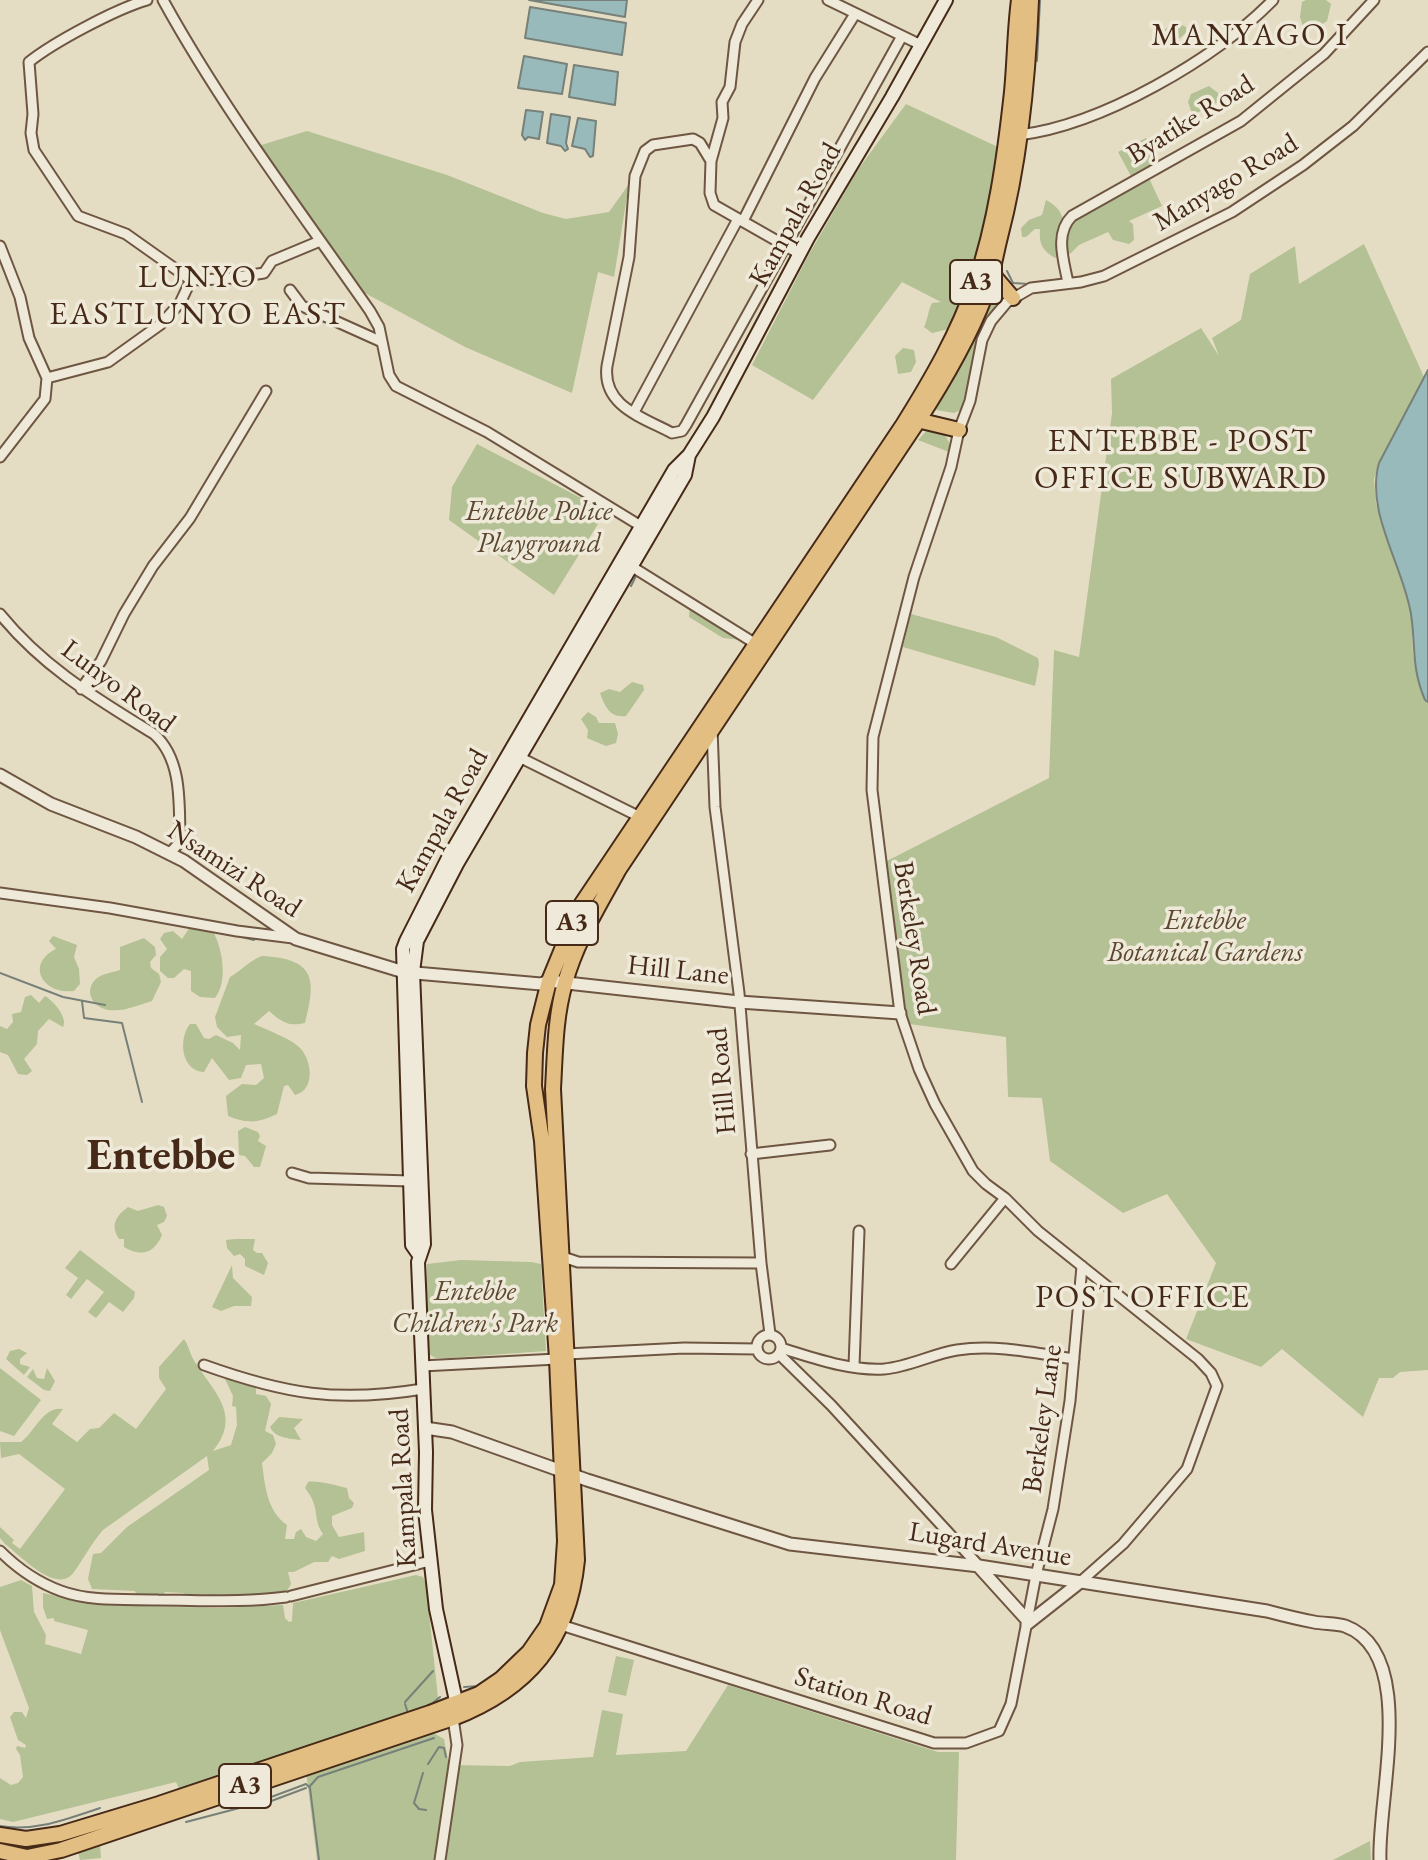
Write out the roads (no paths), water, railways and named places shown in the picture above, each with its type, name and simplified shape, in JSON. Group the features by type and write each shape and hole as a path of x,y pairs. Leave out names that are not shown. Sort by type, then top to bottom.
{"highway":[{"path":"1013,134 1019,0"},
{"path":"1013,134 1030,39 1031,0"},
{"name":"A3","path":"562,1356 534,1086 538,1025 549,981 579,908 756,644 913,419 944,381 970,330 993,268 1007,214 1013,134"},
{"name":"A3","path":"0,1835 32,1839 159,1804 492,1701 529,1673 543,1657 571,1600 577,1560 568,1472 562,1356 553,1089 558,1018 565,983 591,919 619,869 913,419 976,283 1013,134"},
{"path":"993,268 995,277 1015,297"},
{"path":"913,419 959,430"},
{"name":"A3","path":"29,1858 456,1712 514,1668 529,1652 551,1617 565,1565 568,1472"},
{"path":"0,1851 29,1858"}],"main road":[{"name":"Kampala Road","path":"456,1712 436,1609 425,1510 419,1255 424,1244 406,941 646,529 674,470 689,455 713,417 800,254 946,0"},
{"name":"Kampala Road","path":"408,972 412,1245 419,1255"}],"street":[{"path":"147,0 110,16 29,62 34,150 78,216 126,234 191,280 264,273 272,261 320,241"},
{"path":"163,0 231,110 370,311 379,327 389,375 396,386 487,432 646,529"},
{"path":"758,0 742,24 735,42 730,87 722,102 723,118 711,161 711,201 800,254"},
{"path":"828,0 921,45"},
{"path":"1013,134 1045,132 1088,118 1161,81 1238,31 1273,0"},
{"name":"Byatike Road","path":"1068,283 1061,239 1062,228 1072,216 1241,121 1324,54 1374,0"},
{"path":"634,412 815,78 855,14"},
{"path":"711,161 700,143 693,139 653,145 645,151 635,176 629,257 605,379 610,396 672,433 682,431 902,36"},
{"name":"Manyago Road","path":"1015,297 1045,285 1104,276 1190,234 1272,187 1353,126 1428,52"},
{"path":"700,143 718,134"},
{"path":"0,246 20,297 29,338 47,378 45,399 0,457"},
{"path":"47,378 108,362 161,324 180,303 191,280"},
{"path":"290,290 302,306 382,342"},
{"name":"Berkeley Road","path":"1015,297 991,321 982,340 970,401 914,577 877,715 872,745 872,790 900,1013 919,1069 958,1147 973,1171 1038,1231 1198,1359 1211,1373 1217,1386 1187,1469 1123,1544 1079,1583"},
{"path":"81,689 101,661 153,566 190,518 266,391"},
{"path":"626,563 756,644"},
{"name":"Lunyo Road","path":"0,614 32,650 81,689 154,734 166,747 176,777 180,842 169,854"},
{"name":"Hill Road","path":"712,729 721,862 739,1002 770,1334"},
{"path":"514,754 640,817"},
{"name":"Nsamizi Road","path":"0,775 51,804 136,837 169,854 210,877 296,939 408,972"},
{"path":"0,893 296,939"},
{"name":"Hill Lane","path":"408,972 541,984 549,981 739,1002 900,1013"},
{"path":"751,1154 830,1145"},
{"path":"292,1173 309,1178 410,1181"},
{"path":"951,1264 1005,1198"},
{"path":"854,1366 859,1231"},
{"path":"560,1256 578,1262 761,1263"},
{"name":"Berkeley Lane","path":"1036,1575 1053,1509 1069,1412 1082,1266"},
{"path":"757,1349 760,1338 770,1334 778,1338 780,1351 1027,1622 1079,1583"},
{"path":"422,1366 684,1348 757,1349 765,1358 774,1358 780,1351"},
{"path":"780,1351 843,1366 883,1369 972,1349 1036,1352 1074,1359"},
{"path":"204,1365 308,1395 345,1396 423,1389"},
{"name":"Lugard Avenue","path":"425,1428 452,1432 790,1544 979,1566 1345,1626 1376,1651 1387,1684 1389,1724 1379,1837 1380,1860"},
{"path":"0,1551 21,1571 62,1592 94,1598 250,1602 288,1596 430,1561"},
{"name":"Station Road","path":"561,1625 934,1743 966,1743 999,1731 1011,1704 1036,1575"},
{"path":"440,1860 457,1745 456,1712"},
{"path":"29,1858 32,1839"}],"water":[{"path":"529,0 627,0 625,17"},
{"path":"530,7 626,23 622,55 525,38"},
{"path":"524,56 567,64 562,94 518,88"},
{"path":"574,65 618,72 615,105 569,97"},
{"path":"526,110 543,112 539,139 528,137 525,140 522,135"},
{"path":"551,114 570,117 568,149 565,151 561,146 547,143"},
{"path":"578,118 596,121 593,156 590,157 585,149 572,146"},
{"path":"1428,370 1428,702 1418,677 1407,595 1381,519 1376,482 1379,463"}],"waterway":[{"path":"1037,61 1040,0"},
{"path":"1007,271 1013,283 1029,284"},
{"path":"631,586 636,576"},
{"path":"0,898 50,904"},
{"path":"69,907 110,913"},
{"path":"230,934 254,940"},
{"path":"0,973 63,997 105,1005"},
{"path":"82,1001 84,1018 122,1023 142,1102"},
{"path":"405,1702 433,1671"},
{"path":"464,1687 479,1686"},
{"path":"429,1706 440,1697"},
{"path":"405,1704 408,1713"},
{"path":"471,1718 482,1712"},
{"path":"269,1759 377,1723"},
{"path":"310,1786 318,1777 434,1738"},
{"path":"428,1764 439,1747 444,1748 446,1757"},
{"path":"177,1790 266,1760"},
{"path":"423,1773 414,1803 419,1809 426,1810"},
{"path":"186,1822 247,1806 306,1784 310,1788 319,1860"},
{"path":"257,1804 306,1788"},
{"path":"0,1826 38,1826 100,1808"}],"district":[{"name":"MANYAGO I","path":"1250,36"},
{"name":"LUNYO EASTLUNYO EAST","path":"198,296"},
{"name":"ENTEBBE - POST OFFICE SUBWARD","path":"1181,460"},
{"name":"Entebbe","path":"161,1157"},
{"name":"POST OFFICE","path":"1143,1298"}],"park label":[{"name":"Entebbe Police Playground","path":"539,528"},
{"name":"Entebbe Botanical Gardens","path":"1205,937"},
{"name":"Entebbe Children's Park","path":"475,1308"}]}
